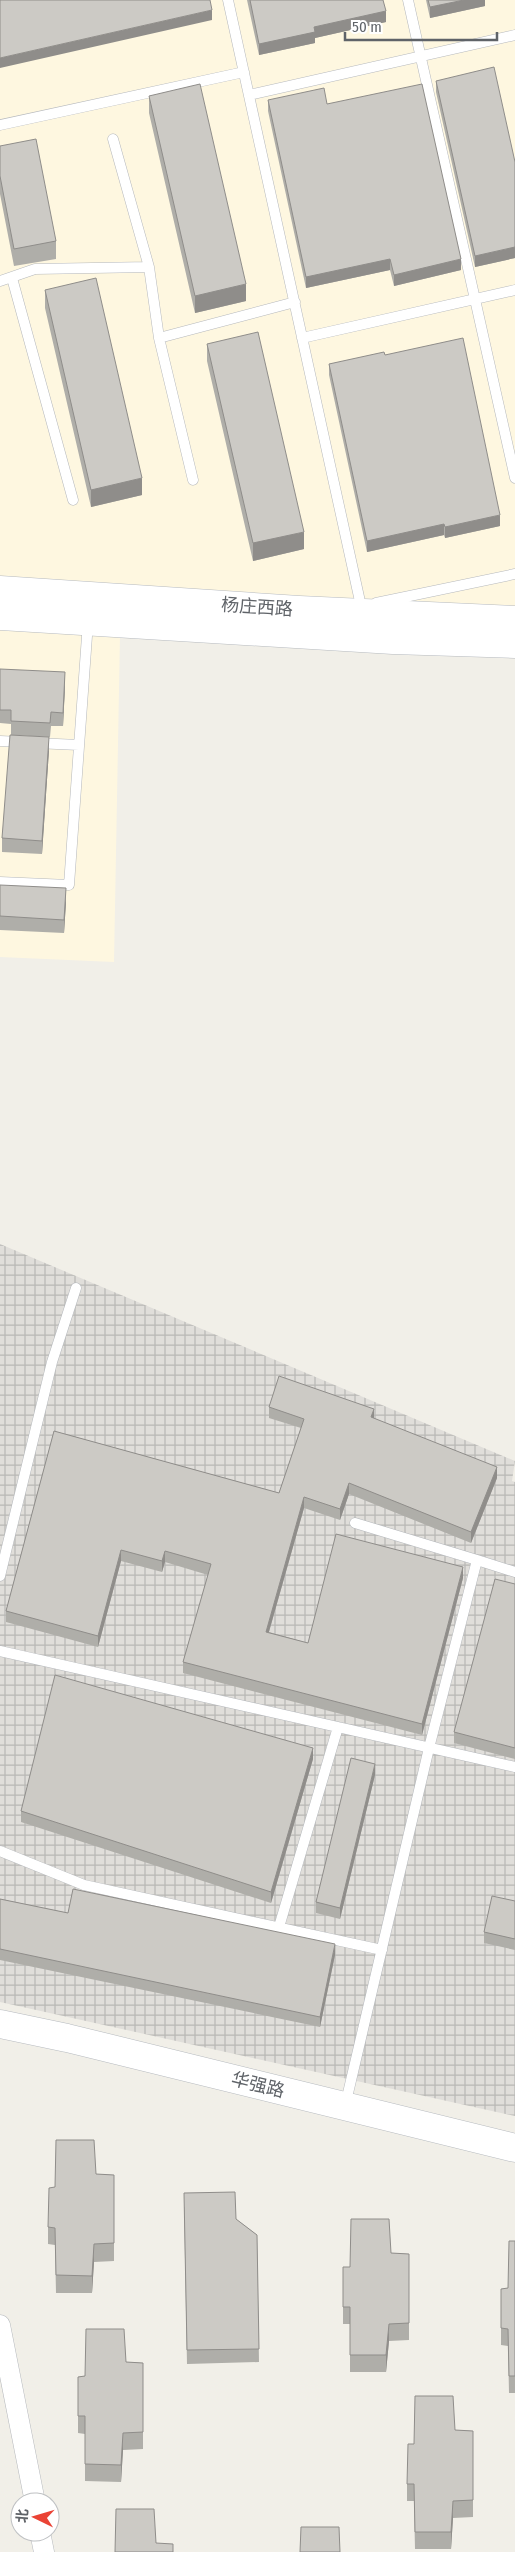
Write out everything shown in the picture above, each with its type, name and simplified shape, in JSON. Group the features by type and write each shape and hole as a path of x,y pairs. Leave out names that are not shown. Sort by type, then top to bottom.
{"street":[{"name":"杨庄西路","path":"0,590 515,620"},
{"name":"杨庄西路","path":"0,616 392,640 515,644"},
{"name":"华强路","path":"0,2024 67,2038 515,2148"},
{"path":"0,2325 33,2492"}],"lane":[{"path":"228,0 295,302 351,609 515,574"},
{"path":"408,0 515,478"},
{"path":"249,95 515,35"},
{"path":"0,125 244,72"},
{"path":"113,139 149,267 159,338 193,480"},
{"path":"0,281 35,270 149,267"},
{"path":"12,278 73,500"},
{"path":"302,338 515,290"},
{"path":"159,338 295,302"},
{"path":"0,882 69,886 88,621"},
{"path":"0,741 79,745"},
{"path":"0,1576 52,1362 76,1288"},
{"path":"355,1524 515,1572"},
{"path":"344,2106 429,1748 477,1560"},
{"path":"0,1650 515,1767"},
{"path":"279,1927 338,1727"},
{"path":"0,1851 84,1885 382,1950"}],"shaded area":[{"path":"0,0 515,0 515,646 0,620"},
{"path":"0,628 120,635 114,962 0,957"},
{"path":"0,1244 515,1461 512,1481 515,1482 515,2116 0,2002"}],"building":[{"path":"0,0 210,0 212,10 0,58"},
{"path":"250,0 383,0 386,11 314,27 315,32 259,44"},
{"path":"428,0 464,0 430,7"},
{"path":"494,67 515,162 515,247 475,256 436,81"},
{"path":"200,84 246,284 195,296 149,96"},
{"path":"422,84 461,259 394,275 390,259 306,277 268,100 324,88 327,104"},
{"path":"36,139 56,241 14,249 0,176 0,146"},
{"path":"96,278 142,478 91,490 45,290"},
{"path":"258,332 304,532 253,543 207,344"},
{"path":"463,338 500,515 445,527 444,524 367,541 329,364 384,352 385,355"},
{"path":"0,669 65,672 63,713 51,712 50,723 11,721 11,710 0,710"},
{"path":"10,735 49,737 42,841 2,838"},
{"path":"0,885 66,888 64,920 0,916"},
{"path":"279,1376 374,1409 371,1417 497,1467 471,1532 349,1483 340,1509 304,1497 266,1632 308,1643 336,1534 463,1567 422,1724 183,1662 211,1564 165,1551 162,1561 121,1550 98,1636 6,1611 54,1431 279,1493 304,1419 269,1407"},
{"path":"495,1579 515,1584 515,1748 454,1732"},
{"path":"55,1675 313,1748 271,1892 21,1811"},
{"path":"351,1758 375,1764 340,1908 316,1902"},
{"path":"73,1889 335,1944 320,2017 0,1949 0,1899 68,1913"},
{"path":"492,1896 515,1901 515,1939 484,1932"},
{"path":"56,2140 94,2140 96,2174 114,2175 114,2243 94,2244 92,2276 56,2275 55,2228 48,2227 49,2188 55,2187"},
{"path":"235,2192 236,2219 257,2235 259,2349 187,2350 184,2193"},
{"path":"351,2219 389,2219 391,2253 409,2254 409,2323 389,2324 386,2355 350,2355 350,2307 343,2307 343,2267 350,2267"},
{"path":"509,2241 515,2241 515,2376 509,2376 508,2329 501,2328 501,2289 508,2288"},
{"path":"86,2329 124,2329 126,2362 143,2363 143,2432 123,2433 121,2465 85,2464 85,2416 78,2416 78,2377 85,2376"},
{"path":"415,2396 453,2396 455,2430 473,2431 473,2500 453,2501 451,2532 415,2532 414,2484 407,2484 408,2444 414,2444"},
{"path":"116,2509 154,2509 156,2543 173,2544 173,2552 115,2552"},
{"path":"301,2527 339,2527 340,2552 300,2552"}]}
